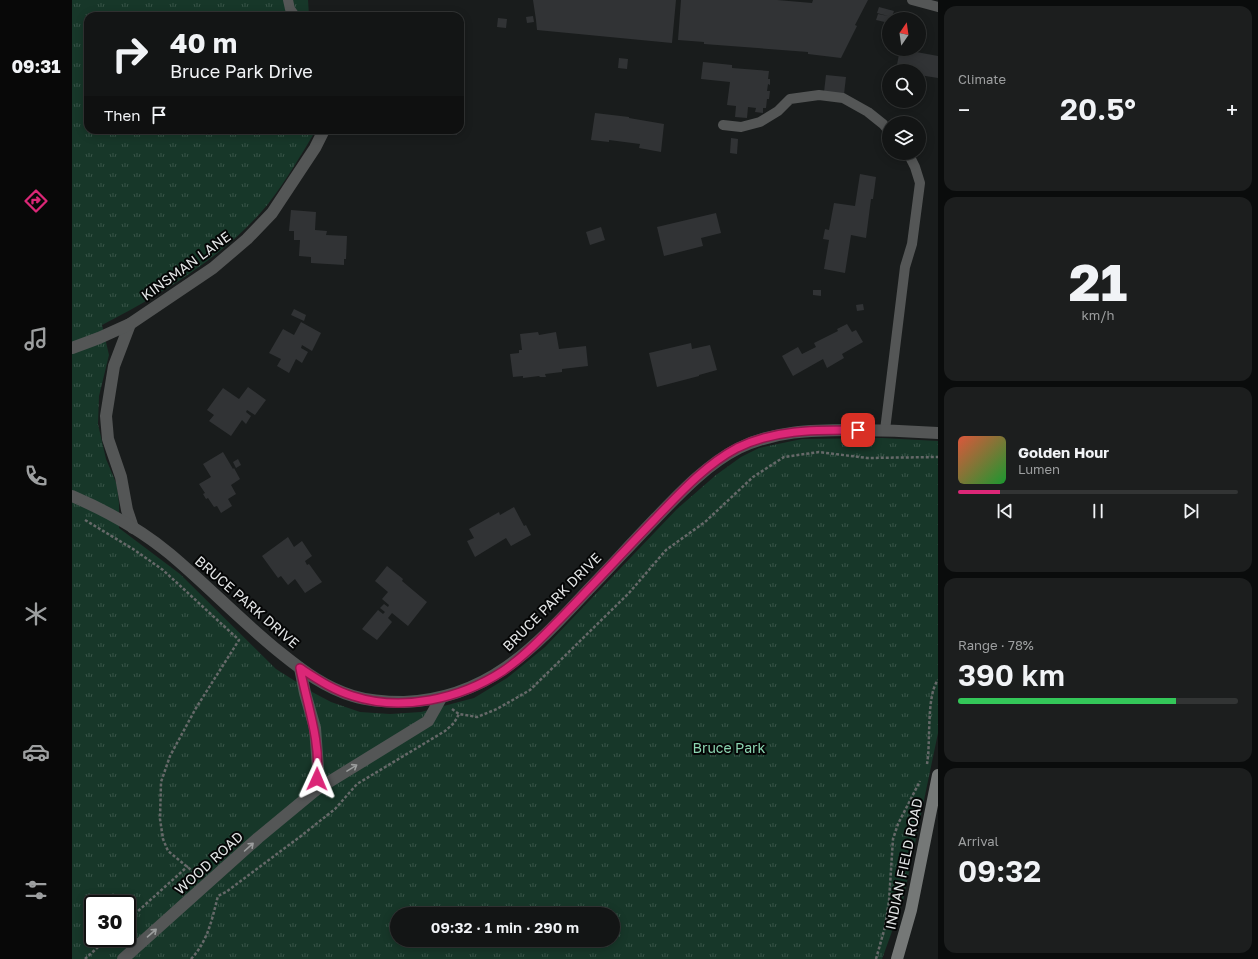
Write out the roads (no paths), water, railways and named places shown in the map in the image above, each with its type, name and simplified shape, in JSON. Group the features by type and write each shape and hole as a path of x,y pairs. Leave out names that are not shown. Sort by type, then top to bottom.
{"main road":[{"name":"INDIAN FIELD ROAD","path":"897,959 911,910 938,775"}],"street":[{"name":"KINSMAN LANE","path":"72,348 130,324 213,268 247,239 272,213 315,148 322,134"},
{"path":"130,324 114,366 106,416 108,439 122,477 127,510 133,528"},
{"name":"BRUCE PARK DRIVE","path":"72,496 145,534 170,554 264,640 300,668 329,687 372,701 406,702 441,698 474,686 503,670 537,643 668,506 698,477 721,458 737,448 762,438 790,432 817,430 885,430 938,433"},
{"path":"300,668 305,693 315,728 318,768 316,790"},
{"name":"WOOD ROAD","path":"123,959 258,838 316,790 428,721 441,698"}],"lane":[{"path":"288,0 292,12"},
{"path":"912,0 938,7"},
{"path":"723,125 741,127 760,122 778,111 790,100 819,95 843,98 882,123"},
{"path":"885,430 906,267 912,244 920,183 912,160"}],"park label":[{"name":"Bruce Park","path":"729,748"}]}
